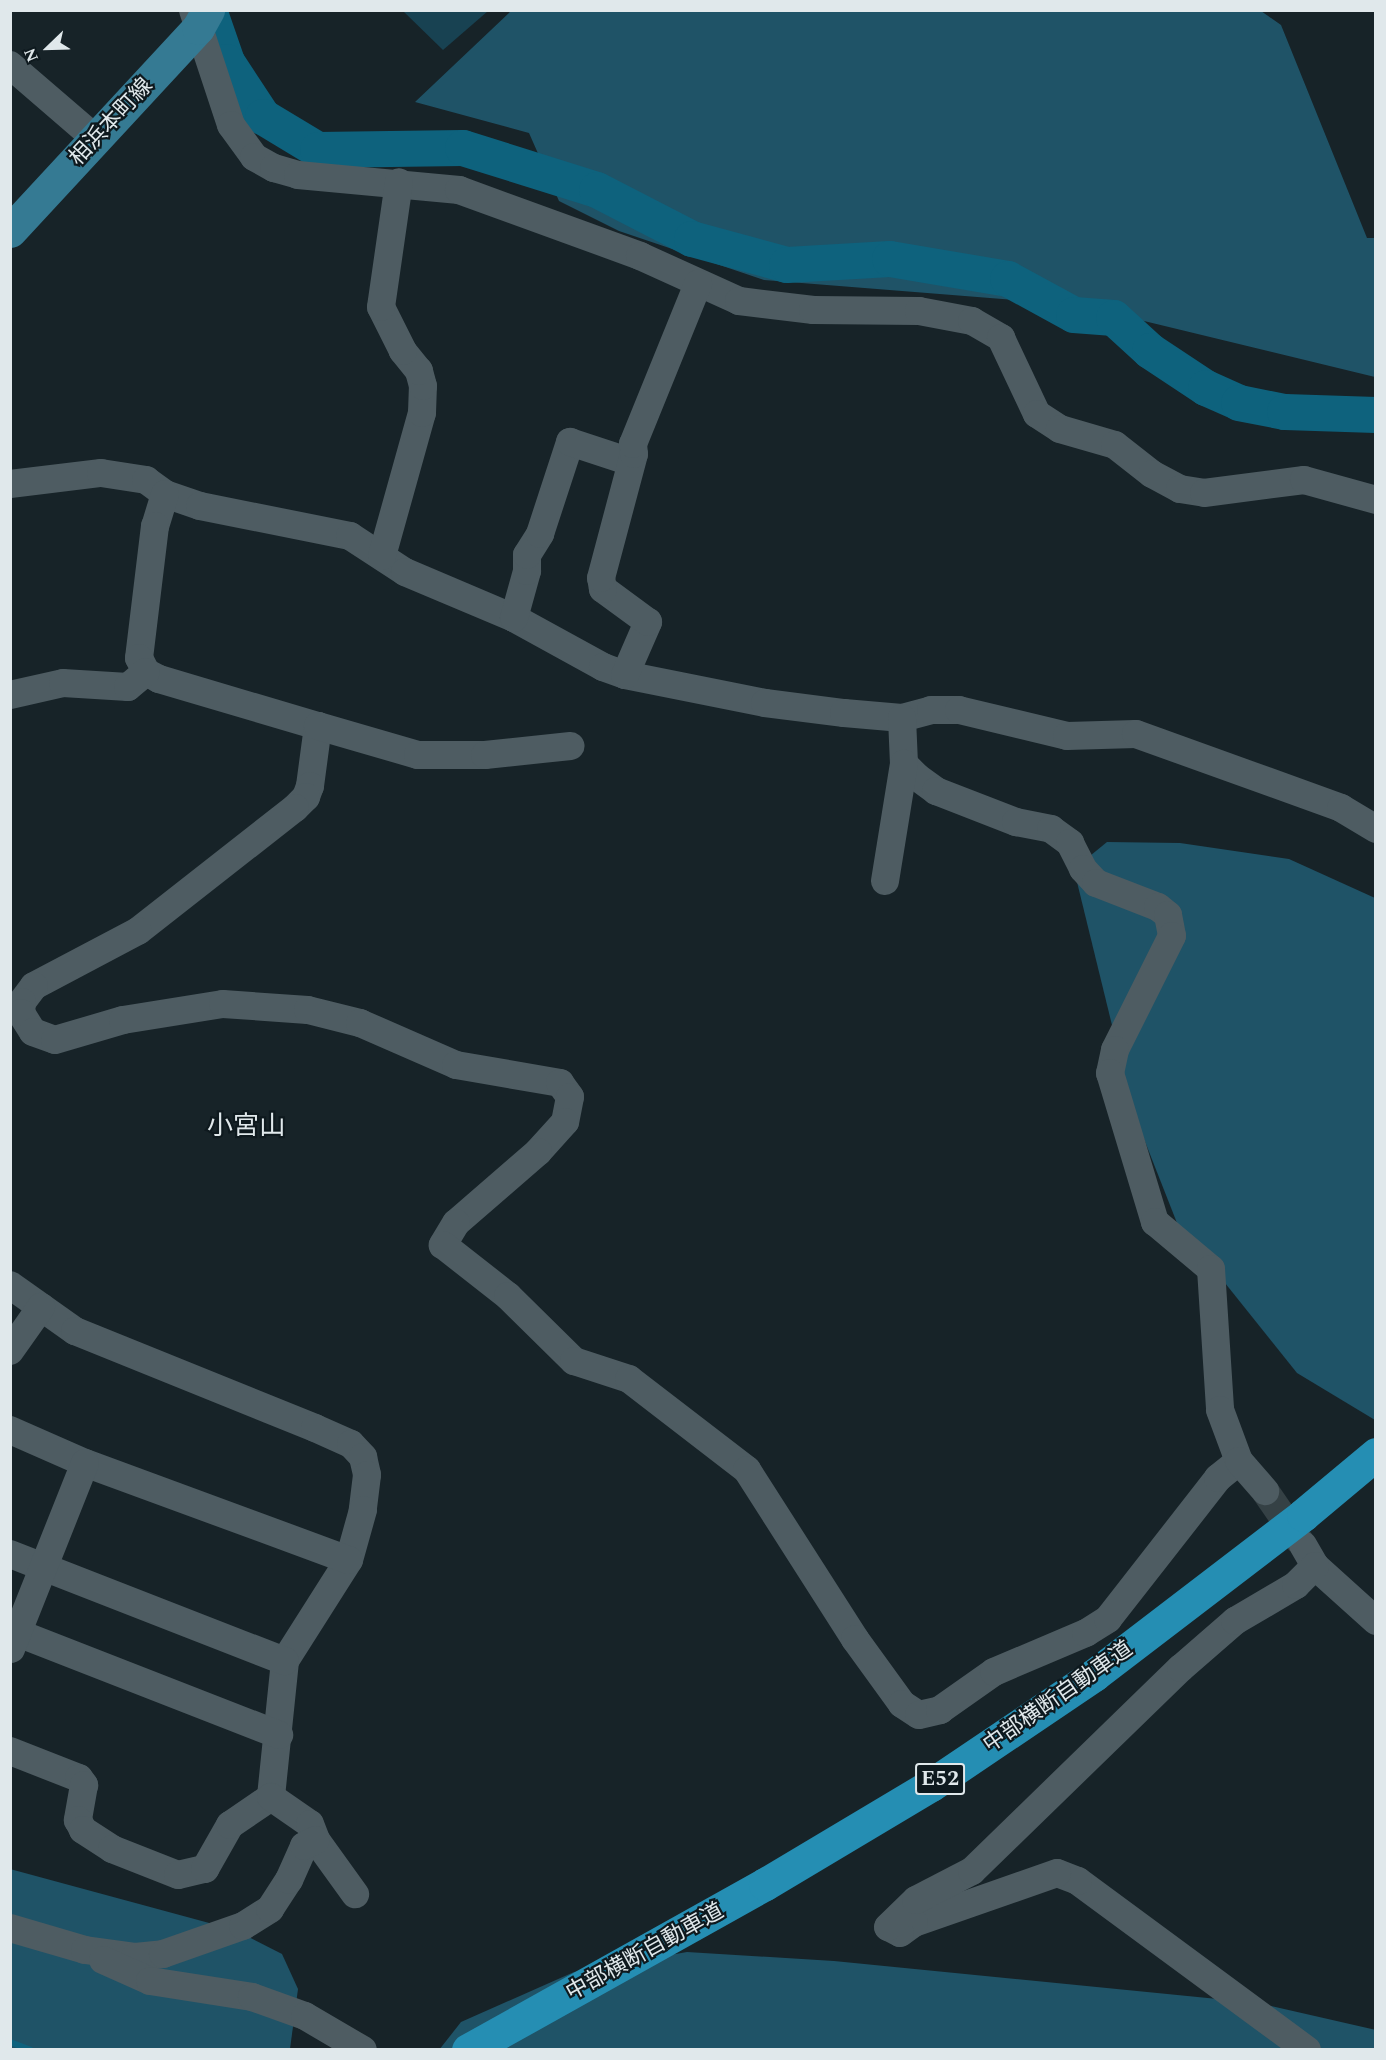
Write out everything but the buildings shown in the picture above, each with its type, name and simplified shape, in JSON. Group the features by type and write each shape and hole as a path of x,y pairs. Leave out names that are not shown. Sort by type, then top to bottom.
{"highway":[{"name":"中部横断自動車道","path":"468,2049 765,1884 931,1785 1094,1675 1303,1515 1376,1454"}],"main road":[{"name":"相浜本町線","path":"10,231 201,18"}],"street":[{"path":"201,18 231,125 254,157 298,175 399,182 459,190 522,210 640,256 739,301 813,310 919,311 972,321 1000,338 1036,414 1060,429 1115,445 1152,474 1180,489 1204,493 1304,480 1376,500"},
{"path":"10,65 95,138"},
{"path":"382,556 422,413 423,386 419,371 403,351 381,307 399,182"},
{"path":"625,675 648,622 603,589 601,578 632,462 633,444 698,284"},
{"path":"514,618 527,571 526,555 540,534 570,441 632,462"},
{"path":"10,484 101,473 146,480 165,494 200,506 350,536 405,572 514,618 603,667 625,675 765,703 902,718 931,710 959,710 1067,736 1136,734 1341,808 1376,829"},
{"path":"165,494 155,526 139,658 147,672 418,755 485,755 571,746"},
{"path":"10,695 63,683 128,687 147,672"},
{"path":"885,881 904,764 902,718"},
{"path":"318,726 306,797 138,931 34,986 22,1002 21,1013 33,1032 55,1040 123,1020 203,1006 298,1009 360,1023 456,1065 560,1083 570,1097 565,1122 538,1152 456,1223 443,1245 508,1296 574,1360 629,1379 747,1470 862,1648 902,1704 919,1715 940,1710 994,1672 1086,1633 1108,1619 1218,1478 1239,1461"},
{"path":"904,764 936,791 1016,822 1051,829 1070,843 1083,869 1096,884 1158,907 1168,915 1172,936 1115,1050 1110,1073 1155,1222 1211,1269 1220,1410 1239,1461 1264,1491"},
{"path":"10,1285 75,1330 351,1444 363,1457 368,1475 349,1560 285,1660 271,1797 230,1825 205,1869 178,1875 112,1849 83,1830 78,1820 84,1785 79,1778 10,1751"},
{"path":"10,1351 41,1307"},
{"path":"10,1430 85,1463 349,1560"},
{"path":"85,1463 44,1568 13,1638 279,1735"},
{"path":"10,1554 285,1660"},
{"path":"1306,2049 1078,1881 1057,1873 915,1923 900,1933 888,1927 916,1900 972,1871 1181,1668 1235,1621 1296,1585 1309,1555 1376,1621"},
{"path":"271,1797 310,1824 316,1840 355,1894"},
{"path":"10,1928 85,1950 135,1957 163,1954 243,1926 270,1909 289,1880 304,1846 316,1840"},
{"path":"85,1950 150,1981 201,1987 262,2001 304,2016 363,2049"}],"shaded area":[{"path":"512,10 1261,11 1281,25 1367,238 1375,238 1375,377 1078,305 764,280 619,231 559,201 529,133 415,102"},
{"path":"403,11 488,11 443,50"},
{"path":"1107,842 1180,843 1289,859 1375,898 1375,1420 1297,1373 1177,1223 1133,1111 1077,882 1085,860"},
{"path":"10,1869 235,1930 282,1954 298,1989 290,2049 11,2049"},
{"path":"687,1952 834,1961 1258,2003 1376,2030 1375,2050 439,2050 461,2022 574,1972"}],"waterway":[{"path":"209,10 227,62 263,117 318,150 463,148 597,190 692,239 787,265 890,259 1008,279 1074,315 1114,318 1150,351 1206,388 1239,403 1285,412 1376,415"},
{"path":"10,2042 31,2050"}],"tunnel":[{"path":"1265,1491 1301,1543"}],"district":[{"name":"小宮山","path":"246,1127"}]}
